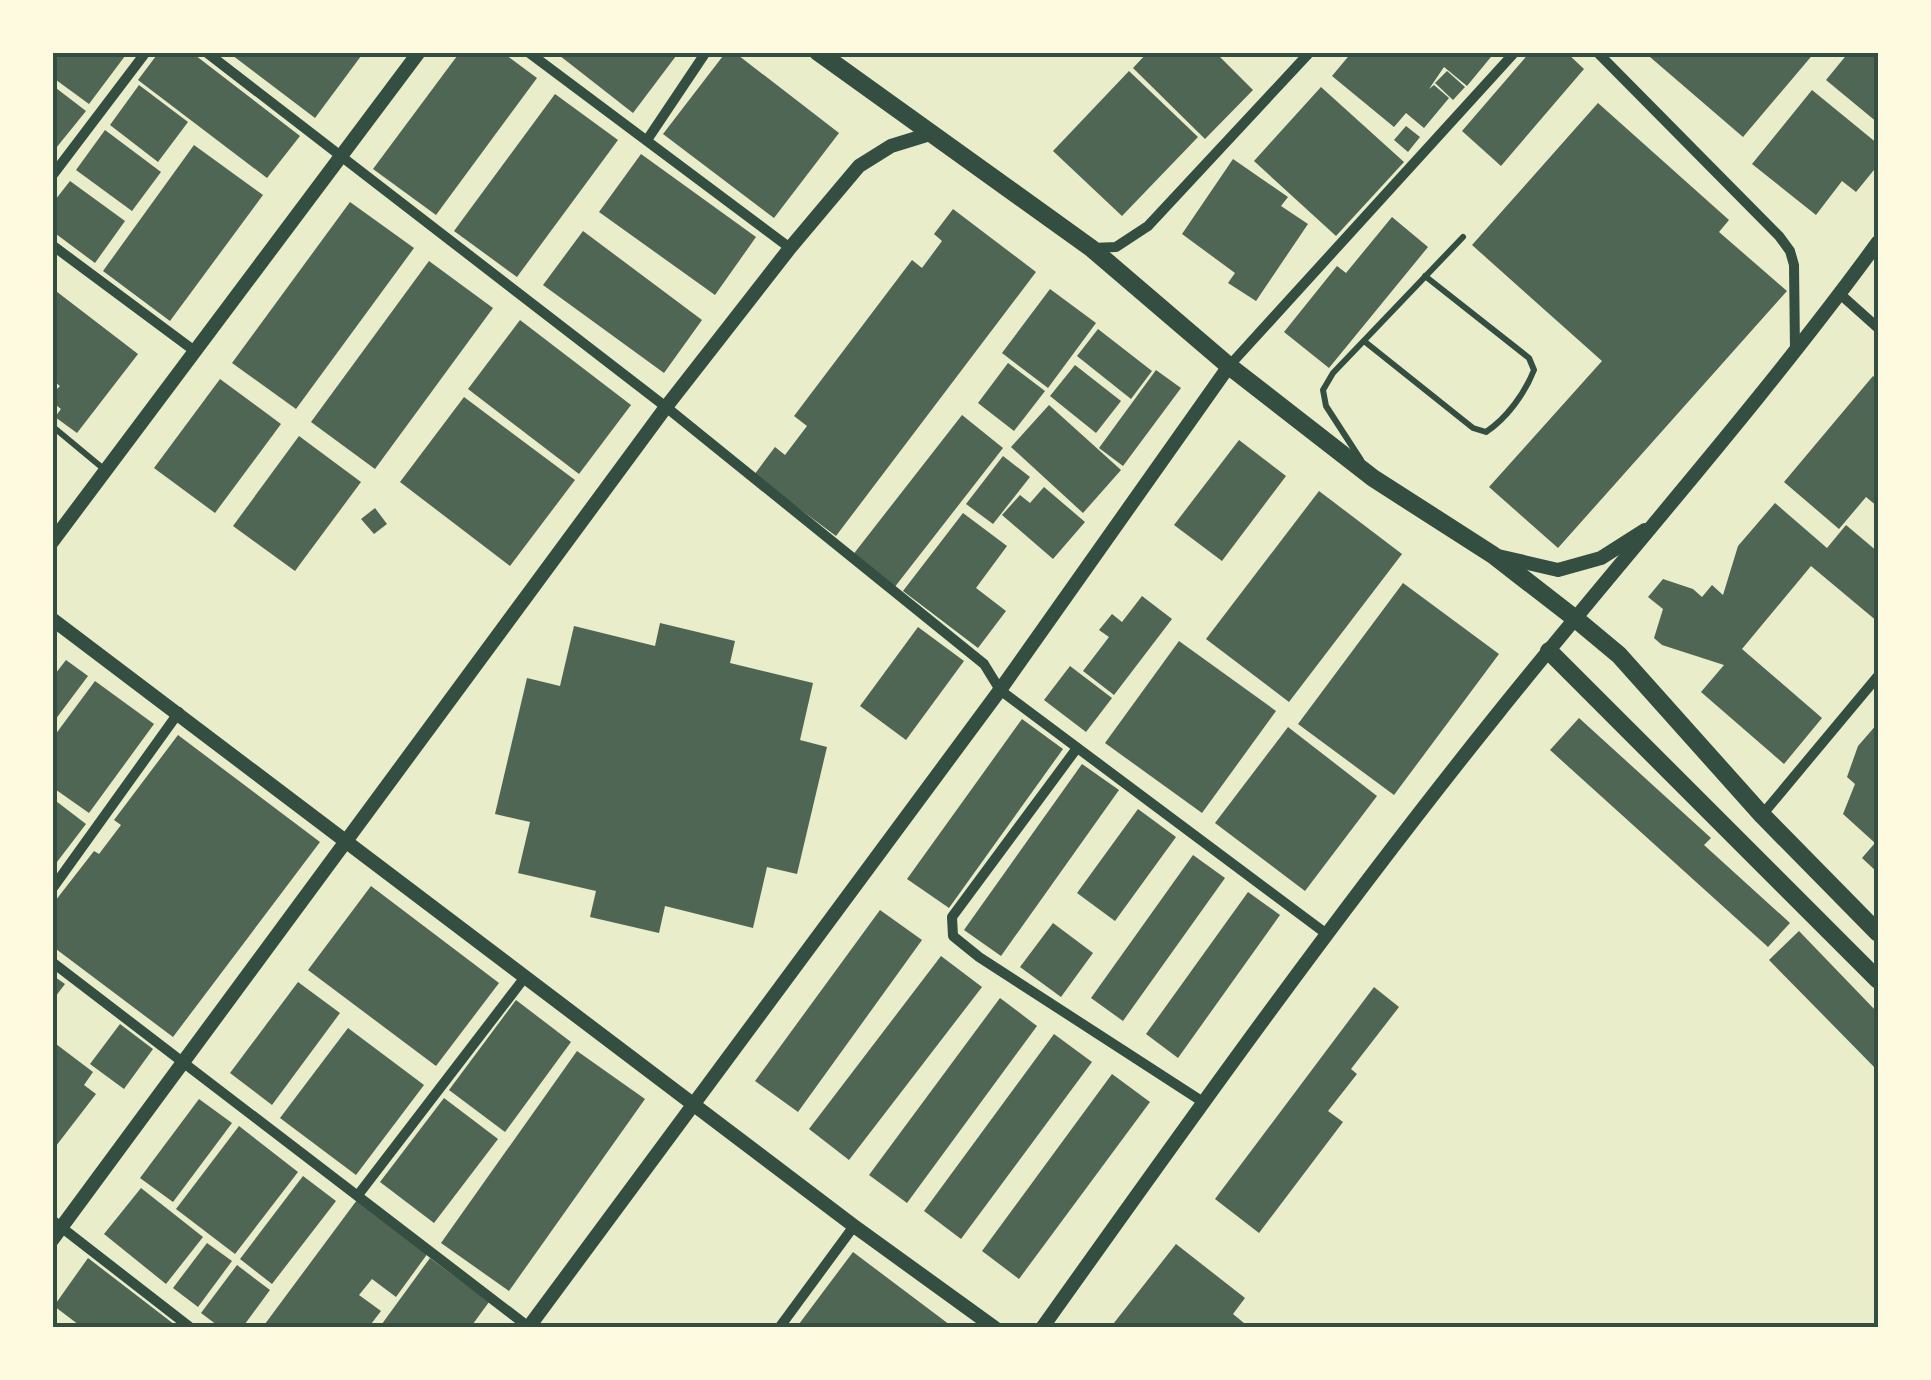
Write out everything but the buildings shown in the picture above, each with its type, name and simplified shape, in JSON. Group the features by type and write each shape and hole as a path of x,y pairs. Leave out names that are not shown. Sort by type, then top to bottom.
{"main road":[{"path":"818,52 1091,248 1229,366 1373,478 1493,555 1577,620 1618,656 1762,816 1878,933"},
{"path":"1548,651 1878,980"}],"street":[{"path":"52,176 146,52"},
{"path":"206,52 666,407 984,664 1000,690 1328,935"},
{"path":"52,542 419,52"},
{"path":"528,52 790,248"},
{"path":"648,140 706,52"},
{"path":"1091,248 1116,247 1148,226 1310,52"},
{"path":"52,962 529,1327 1000,690 1229,366 1515,52"},
{"path":"1596,52 1790,251 1794,265 1794,351"},
{"path":"191,1328 56,1229 348,844 666,407 790,248 859,166 891,146 933,133"},
{"path":"1042,1328 1202,1102 1328,935 1548,651 1577,620 1878,242"},
{"path":"52,245 196,352"},
{"path":"1840,294 1878,328"},
{"path":"1493,555 1558,570 1601,558 1654,524"},
{"path":"52,619 854,1226 996,1328"},
{"path":"1762,816 1878,676"},
{"path":"52,889 179,712"},
{"path":"1077,748 952,918 953,936 979,957 1202,1102"},
{"path":"358,1195 525,977"},
{"path":"779,1328 854,1226"}],"lane":[{"path":"1373,478 1326,406 1323,390 1333,373 1463,237"},
{"path":"1364,340 1473,428 1486,432 1498,424 1528,385 1534,370 1529,358 1425,276"},
{"path":"52,426 106,471"}]}
